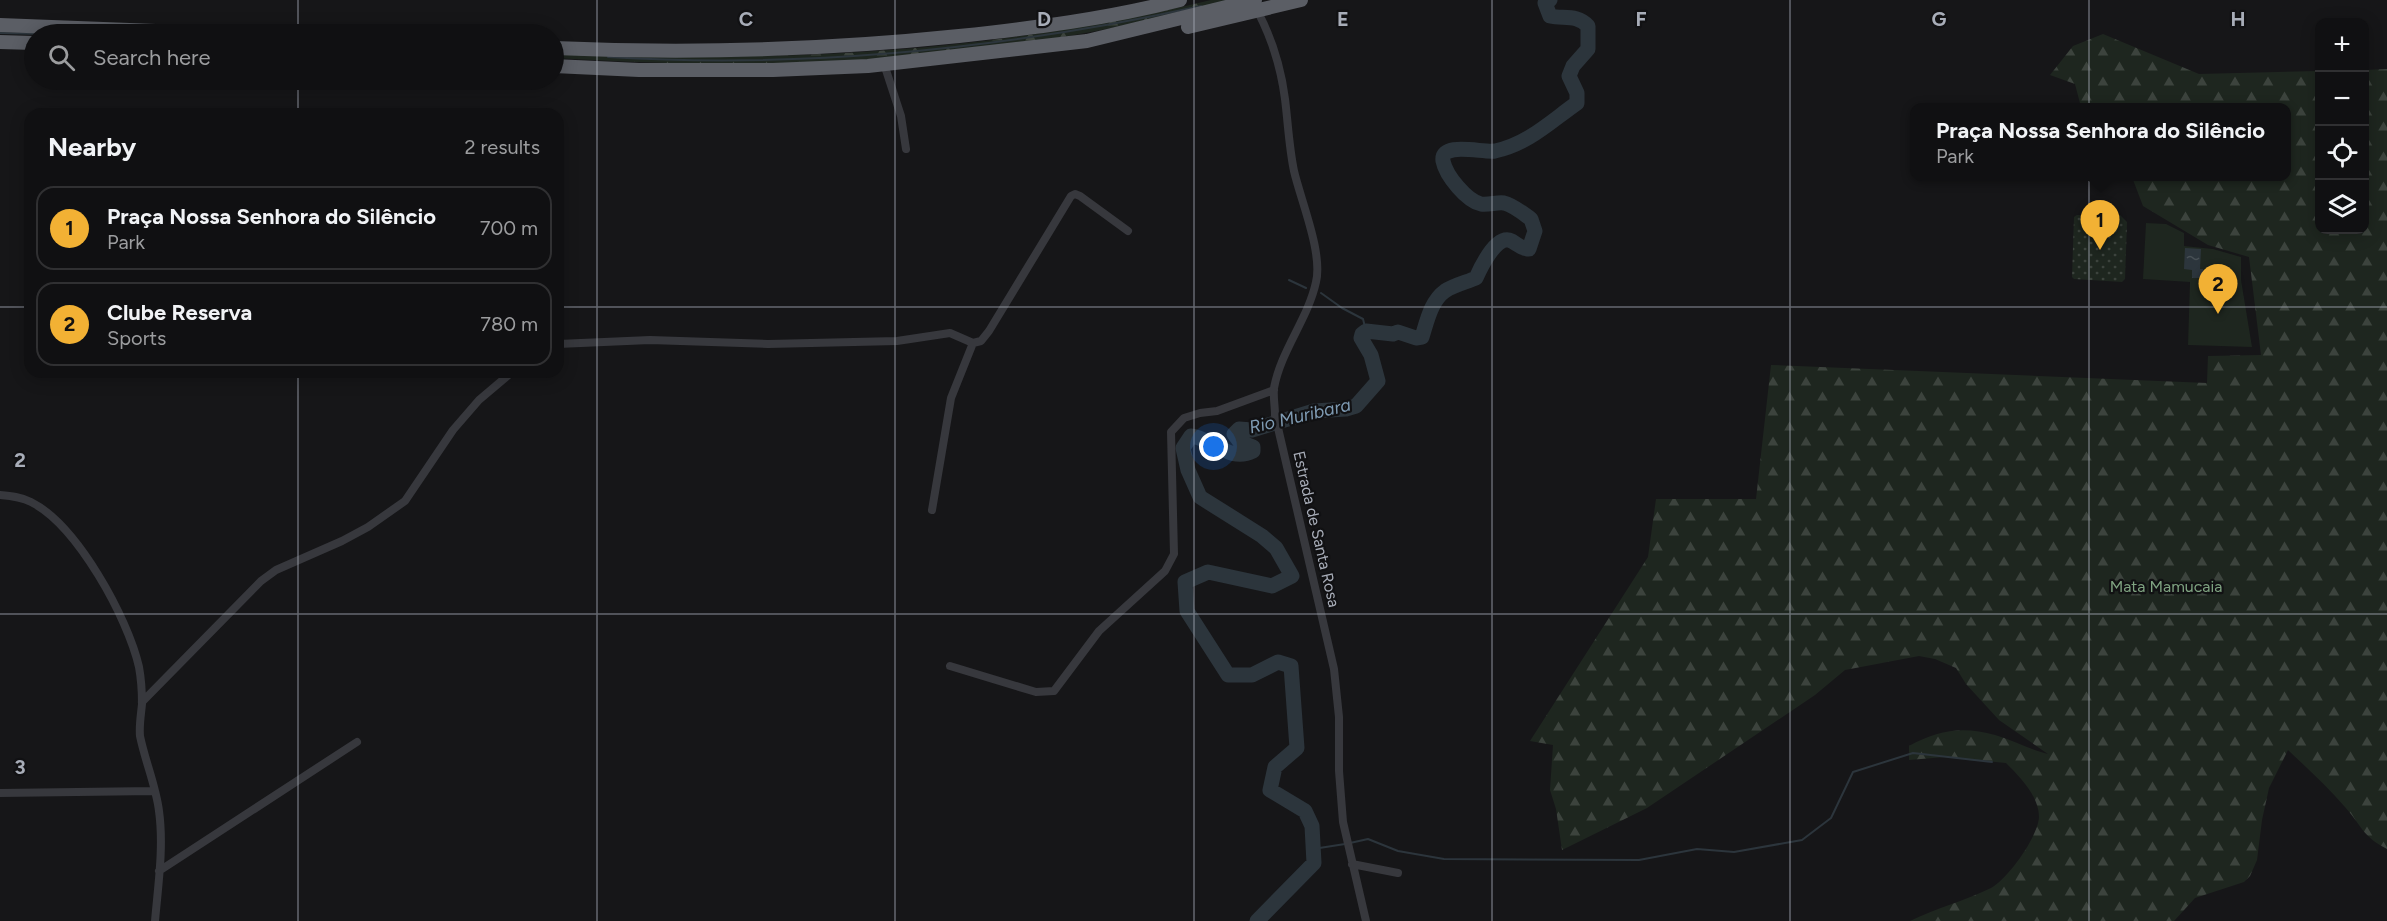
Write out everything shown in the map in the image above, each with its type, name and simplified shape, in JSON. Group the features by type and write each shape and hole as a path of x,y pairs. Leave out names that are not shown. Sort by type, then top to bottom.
{"highway":[{"path":"564,48 771,51 919,40 1059,25 1180,0"},
{"path":"564,66 639,70 773,70 884,64 1087,41 1257,6 1301,0"},
{"path":"0,25 24,26"},
{"path":"0,42 24,43"}],"street":[{"name":"Estrada de Santa Rosa","path":"1257,6 1277,59 1285,97 1288,138 1313,239 1317,271 1311,298 1279,370 1274,390 1275,415 1334,669 1339,717 1339,771 1343,822 1366,921"},
{"path":"884,64 901,116 906,148"},
{"path":"564,344 650,340 768,344 897,340 950,333 973,343 981,341 989,331 1071,196 1075,194 1080,196 1128,231"},
{"path":"932,510 951,398 973,343"},
{"path":"142,702 261,581 276,570 359,532 405,501 453,430 479,400 505,378"},
{"path":"950,666 1036,692 1054,691 1099,631 1165,571 1170,563 1174,554 1171,432 1184,418 1200,412 1227,408 1274,390"},
{"path":"0,495 20,497 48,514 101,578 130,639 139,669 142,702 140,736 159,812 159,871 155,921"},
{"path":"159,871 357,742"},
{"path":"0,793 154,791"},
{"path":"1352,864 1398,873"}],"green space":[{"path":"1211,0 1242,0 1022,44 889,60 805,64 722,64 564,58 564,51 758,56 929,47 1043,33 1155,13"},
{"name":"Mata Mamucaia","path":"2103,34 2199,74 2315,71 2315,234 2369,234 2369,70 2387,69 2387,849 2367,835 2332,792 2288,750 2269,788 2257,860 2250,876 2244,882 2195,898 2174,921 1910,921 1981,893 1998,883 2006,876 2028,846 2039,817 2032,794 2006,763 1945,757 1909,760 1909,746 1930,736 1961,730 1995,735 2048,754 1999,720 1966,684 1956,668 1935,659 1919,656 1845,670 1815,695 1647,808 1562,850 1556,809 1550,790 1553,745 1530,741 1648,557 1656,499 1756,499 1771,365 2207,383 2208,356 2261,355 2249,257 2208,245 2143,206 2134,181 2291,181 2291,103 2080,103 2075,84 2050,75 2073,46"},
{"path":"2077,215 2120,215 2127,222 2125,279 2122,282 2072,277 2074,217"},
{"path":"2146,223 2166,224 2184,233 2184,246 2213,249 2241,257 2241,280 2252,347 2188,345 2190,282 2143,279"}],"water":[{"path":"2185,248 2201,249 2200,269 2203,269 2203,278 2192,278 2192,270 2184,269"}],"waterway":[{"name":"Rio Muribara","path":"1257,921 1314,863 1312,826 1305,811 1270,790 1275,767 1297,748 1291,666 1278,662 1252,675 1228,675 1187,611 1185,582 1208,572 1272,586 1292,576 1276,548 1262,536 1200,497 1188,470 1183,448 1191,436 1229,452 1244,454 1253,451 1253,447 1240,442 1234,434 1239,429 1252,430 1314,411 1356,406 1378,381 1371,355 1361,338 1362,334 1366,331 1393,334 1398,332 1416,338 1422,337 1430,312 1440,295 1452,287 1476,278 1498,243 1509,240 1529,249 1535,231 1531,219 1507,204 1475,202 1453,180 1443,161 1448,151 1463,149 1495,151 1507,148 1538,132 1577,103 1577,93 1569,76 1573,66 1588,49 1588,26 1575,18 1550,16 1545,3 1550,0"},
{"path":"608,57 757,60 906,52 1054,34 1201,6"},
{"path":"0,33 24,34"},
{"path":"1289,280 1306,288"},
{"path":"1321,293 1363,319 1366,331"},
{"path":"1350,843 1368,839 1398,851 1444,859 1639,860 1697,849 1734,852 1802,840 1831,818 1853,772 1913,753 1992,762"},
{"path":"1313,849 1345,844"}],"place":[{"name":"Praça Nossa Senhora do Silêncio","path":"2100,250"},
{"name":"Clube Reserva","path":"2218,314"}]}
